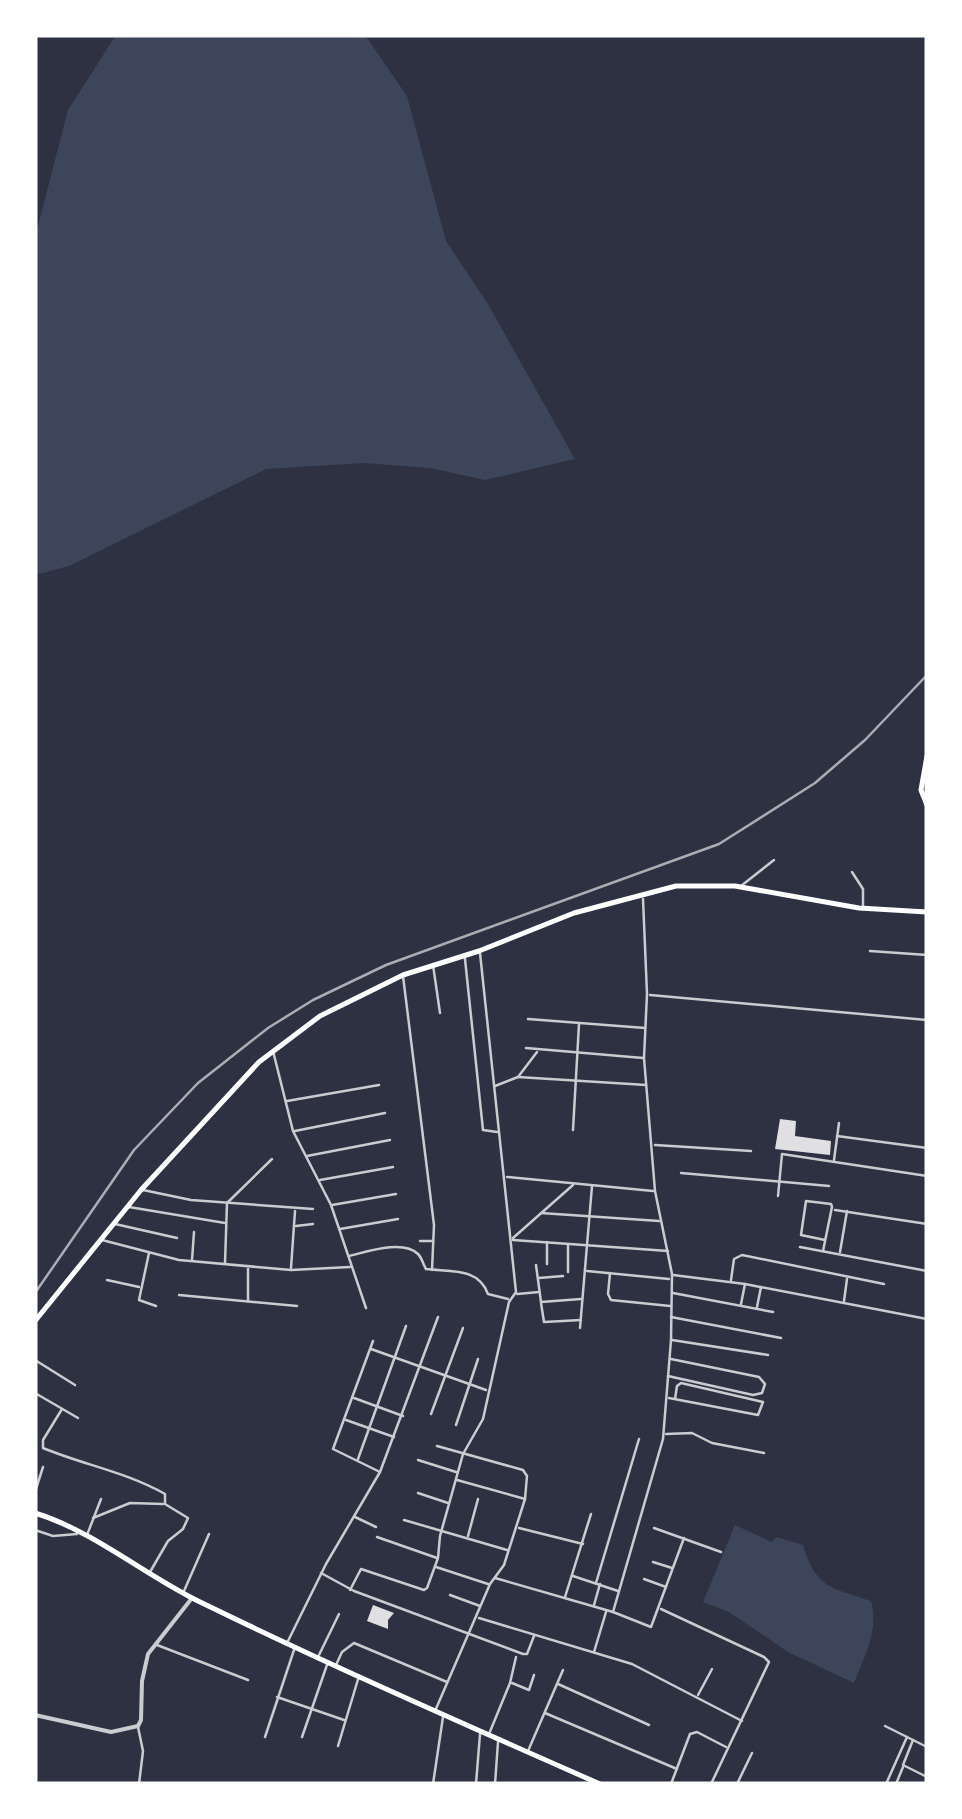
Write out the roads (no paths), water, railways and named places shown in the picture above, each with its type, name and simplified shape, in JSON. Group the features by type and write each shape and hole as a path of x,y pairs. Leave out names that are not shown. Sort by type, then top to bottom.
{"main road":[{"path":"927,756 921,790 927,805"},
{"path":"35,1322 141,1190 273,1049 320,1016 403,974 480,951 574,913 697,884 740,887 863,909 927,912"},
{"path":"35,1513 70,1525 192,1598 434,1712 600,1784"}],"street":[{"path":"740,887 774,860"},
{"path":"852,872 862,888 863,909"},
{"path":"613,1612 664,1434 671,1340 672,1277 655,1191 644,1058 648,994 643,894"},
{"path":"480,951 516,1294"},
{"path":"870,951 927,955"},
{"path":"465,956 483,1130 499,1132"},
{"path":"433,966 440,1014"},
{"path":"403,974 434,1240 432,1270"},
{"path":"648,994 927,1020"},
{"path":"528,1019 646,1028"},
{"path":"572,1130 580,1023"},
{"path":"526,1048 644,1058"},
{"path":"273,1049 294,1131 330,1205 366,1308"},
{"path":"518,1076 540,1049"},
{"path":"493,1086 518,1076 646,1085"},
{"path":"285,1102 378,1085"},
{"path":"294,1131 386,1113"},
{"path":"833,1162 838,1123"},
{"path":"837,1136 927,1148"},
{"path":"306,1156 390,1140"},
{"path":"654,1144 752,1151"},
{"path":"778,1196 782,1154 927,1176"},
{"path":"225,1264 227,1203 272,1158"},
{"path":"318,1180 393,1167"},
{"path":"681,1173 828,1186"},
{"path":"504,1177 655,1191"},
{"path":"512,1240 574,1185"},
{"path":"580,1328 592,1186"},
{"path":"141,1190 172,1198 313,1210"},
{"path":"330,1205 396,1194"},
{"path":"823,1251 825,1240 831,1204 806,1201 800,1235 825,1240"},
{"path":"128,1206 226,1223"},
{"path":"291,1270 295,1208"},
{"path":"835,1210 927,1224"},
{"path":"840,1254 847,1212"},
{"path":"541,1213 662,1222"},
{"path":"339,1229 398,1219"},
{"path":"113,1224 176,1238"},
{"path":"294,1226 313,1224"},
{"path":"192,1261 194,1232"},
{"path":"100,1240 192,1261 291,1270 352,1267"},
{"path":"420,1241 434,1240"},
{"path":"512,1240 668,1251"},
{"path":"547,1242 547,1264"},
{"path":"568,1244 568,1272"},
{"path":"800,1247 927,1271"},
{"path":"348,1256 390,1248 409,1250 418,1254 424,1268 468,1273 482,1282 488,1294 510,1299"},
{"path":"149,1253 140,1303 156,1306"},
{"path":"731,1282 734,1259 742,1254 884,1284"},
{"path":"536,1265 544,1322 581,1320"},
{"path":"248,1266 248,1303"},
{"path":"586,1271 761,1286 927,1319"},
{"path":"610,1273 611,1300 672,1306"},
{"path":"538,1278 563,1276"},
{"path":"843,1302 848,1277"},
{"path":"107,1280 141,1288"},
{"path":"741,1306 745,1284"},
{"path":"757,1309 761,1286"},
{"path":"350,1590 362,1569 424,1590 436,1567 463,1454 480,1430 510,1299 516,1294 540,1292"},
{"path":"672,1293 773,1312"},
{"path":"179,1296 297,1306"},
{"path":"541,1302 583,1299"},
{"path":"288,1642 320,1574 380,1472 438,1317"},
{"path":"671,1317 781,1338"},
{"path":"358,1461 406,1326"},
{"path":"431,1414 463,1328"},
{"path":"671,1340 768,1355"},
{"path":"373,1341 333,1449 380,1472"},
{"path":"370,1349 488,1390"},
{"path":"668,1376 753,1395 762,1394 765,1384 759,1376 670,1358"},
{"path":"456,1425 478,1359"},
{"path":"35,1360 75,1385"},
{"path":"668,1398 758,1415 763,1402 681,1383 675,1399"},
{"path":"35,1393 78,1418"},
{"path":"352,1398 402,1416"},
{"path":"62,1409 43,1448 112,1469 154,1488 165,1494 164,1504"},
{"path":"345,1419 394,1438"},
{"path":"664,1434 692,1433 712,1443 764,1453"},
{"path":"593,1607 639,1438"},
{"path":"434,1712 493,1577 504,1566 518,1528 526,1472 437,1446"},
{"path":"418,1460 458,1472"},
{"path":"35,1492 44,1468"},
{"path":"456,1480 525,1498"},
{"path":"418,1493 449,1504"},
{"path":"35,1530 53,1536 84,1535 101,1498"},
{"path":"467,1537 478,1499"},
{"path":"93,1518 130,1503 164,1504 188,1518 183,1530 168,1541 149,1574"},
{"path":"565,1599 591,1514"},
{"path":"354,1516 376,1528"},
{"path":"404,1520 509,1551"},
{"path":"518,1528 583,1544"},
{"path":"654,1528 720,1552"},
{"path":"183,1592 209,1534"},
{"path":"377,1537 438,1558"},
{"path":"493,1577 651,1627 684,1538"},
{"path":"653,1562 674,1568"},
{"path":"436,1567 490,1584"},
{"path":"320,1574 350,1590 526,1655 535,1635"},
{"path":"572,1576 620,1591"},
{"path":"644,1579 667,1587"},
{"path":"450,1595 481,1606"},
{"path":"140,1784 143,1751 138,1726 143,1667 192,1598"},
{"path":"660,1608 768,1659 768,1669 711,1784"},
{"path":"594,1654 606,1610"},
{"path":"319,1656 339,1614"},
{"path":"477,1618 632,1664 742,1721"},
{"path":"336,1665 342,1652 354,1644 448,1683"},
{"path":"156,1645 248,1680"},
{"path":"265,1736 296,1646"},
{"path":"569,1656 572,1647"},
{"path":"488,1736 516,1657"},
{"path":"302,1737 329,1661"},
{"path":"697,1697 712,1668"},
{"path":"527,1752 563,1670"},
{"path":"510,1682 529,1690 534,1675"},
{"path":"338,1746 360,1676"},
{"path":"558,1684 649,1725"},
{"path":"277,1696 345,1721"},
{"path":"545,1714 677,1770"},
{"path":"35,1715 112,1732 138,1726"},
{"path":"432,1784 443,1716"},
{"path":"885,1726 927,1747"},
{"path":"476,1784 480,1732"},
{"path":"671,1784 690,1734 697,1732 728,1748"},
{"path":"886,1784 907,1736"},
{"path":"896,1784 913,1740"},
{"path":"495,1784 498,1741"},
{"path":"737,1784 752,1753"},
{"path":"903,1765 927,1777"}],"railway":[{"path":"35,1293 134,1150 198,1083 268,1028 313,1000 386,965 719,844 815,783 865,740 927,675"}]}
